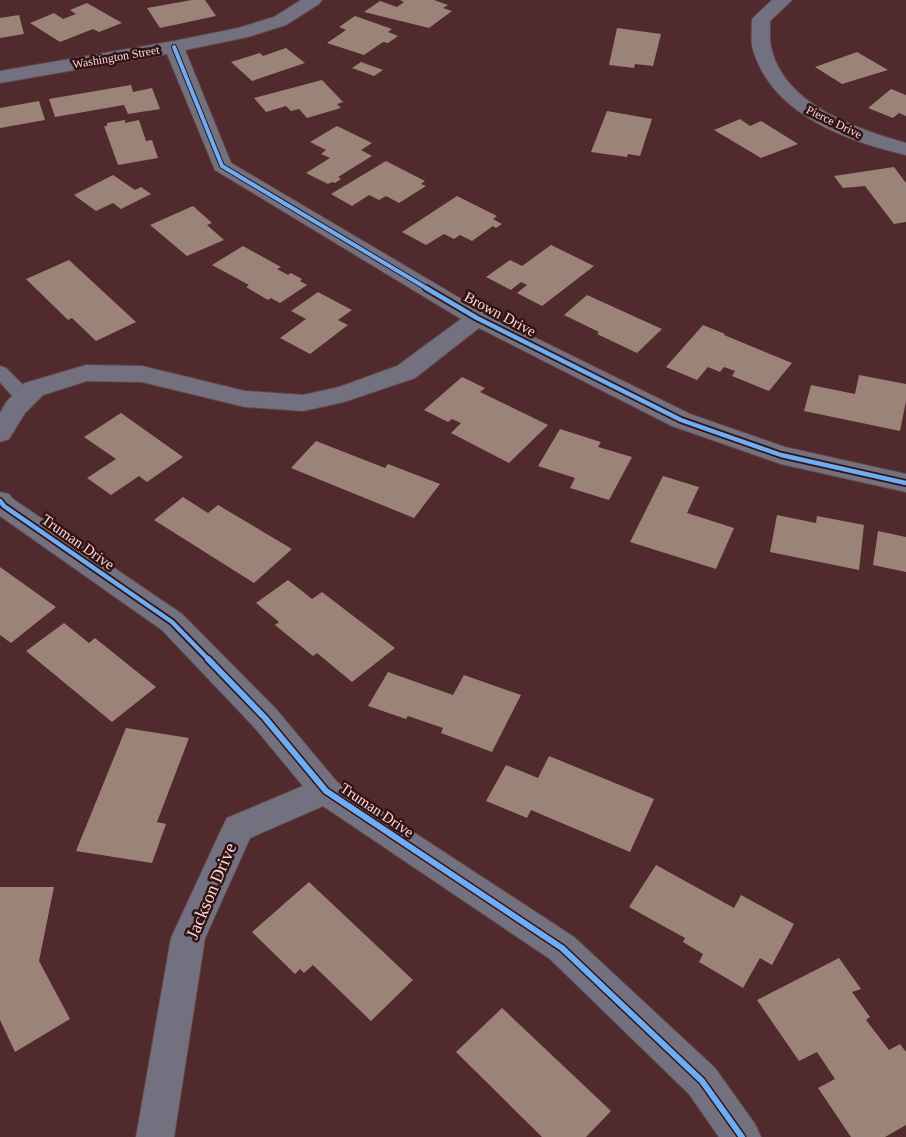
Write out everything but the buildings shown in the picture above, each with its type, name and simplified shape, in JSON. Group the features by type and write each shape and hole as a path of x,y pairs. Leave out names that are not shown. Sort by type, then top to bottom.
{"street":[{"name":"Washington Street","path":"0,77 174,48 242,34 280,21 313,0"},
{"name":"Pierce Drive","path":"783,0 761,19 763,52 774,77 801,106 869,139 906,149"},
{"name":"Brown Drive","path":"174,48 222,166 476,318 681,420 781,455 906,483"},
{"path":"0,433 16,407 34,389 86,373 142,374 245,399 303,403 344,394 406,372 476,318"},
{"name":"Truman Drive","path":"0,501 12,512 172,622 265,718 326,791 562,948 702,1081 742,1137"},
{"name":"Jackson Drive","path":"155,1137 188,938 238,828 326,791"}],"lane":[{"path":"0,372 25,397"}],"cycle path":[{"path":"174,47 222,166 477,318 681,420 781,455 906,483"},
{"path":"0,501 4,506 172,622 265,718 326,791 562,948 702,1081 742,1137"}]}
